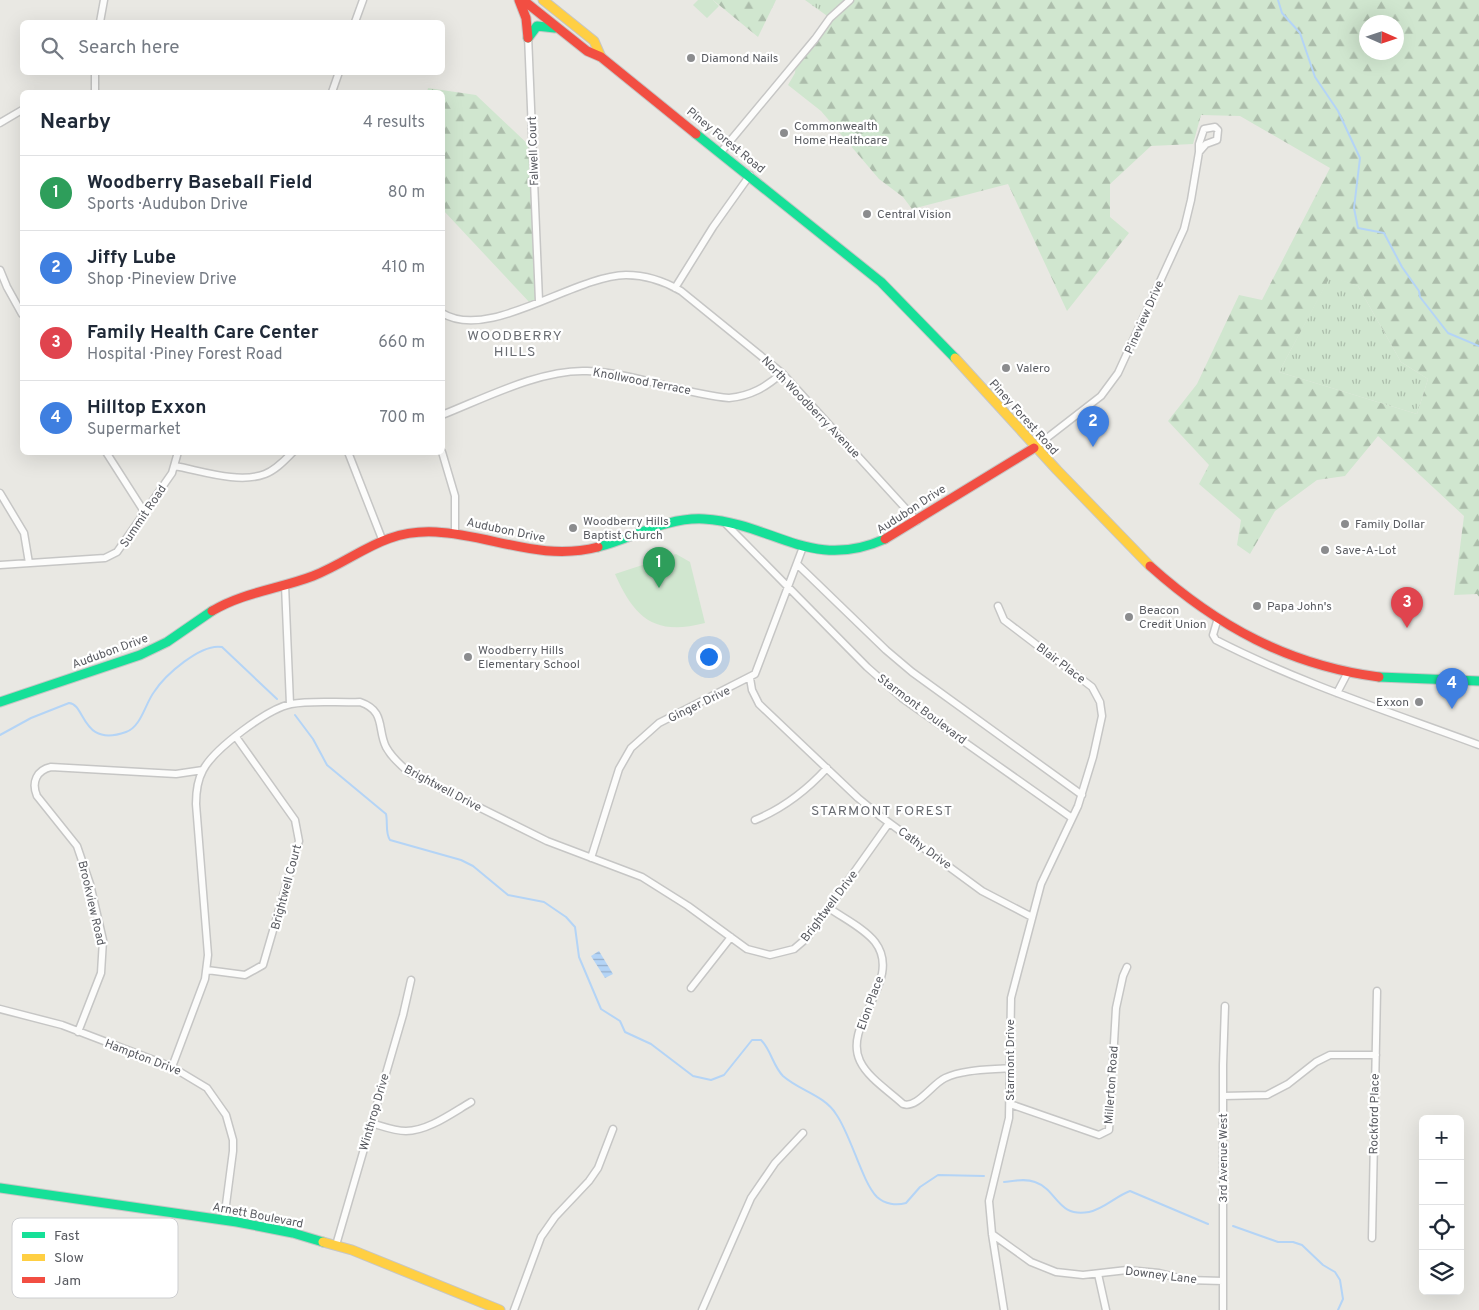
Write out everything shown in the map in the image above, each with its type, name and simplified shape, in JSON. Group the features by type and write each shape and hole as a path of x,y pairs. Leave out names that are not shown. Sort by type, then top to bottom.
{"main road":[{"path":"518,0 526,18 528,38"},
{"name":"Piney Forest Road","path":"543,0 594,41 601,57"},
{"path":"529,6 547,9 577,33 585,33"},
{"name":"Piney Forest Road","path":"529,6 587,51 601,57 750,175 888,288 922,322 1034,448 1153,571 1224,624 1272,647 1348,672 1405,681 1479,681"},
{"path":"528,38 538,26 549,26 560,30"},
{"name":"Audubon Drive","path":"0,702 136,657 158,647 227,602 259,590 285,585 330,567 382,539 420,531 455,532 538,551 570,553 616,543 670,522 700,519 723,521 803,547 834,552 867,548 891,539 1034,448"},
{"name":"Arnett Boulevard","path":"0,1188 224,1220 294,1233 336,1245 500,1310"}],"street":[{"path":"100,20 104,0"},
{"path":"356,20 363,0"},
{"path":"720,152 815,39 830,18 850,0"},
{"name":"Falwell Court","path":"529,6 528,38 539,301"},
{"path":"95,75 95,90"},
{"path":"333,90 338,75"},
{"path":"0,123 20,111"},
{"name":"Pineview Drive","path":"1034,448 1100,396 1118,373 1184,229 1199,152"},
{"path":"675,288 708,234 750,175"},
{"path":"0,270 20,310"},
{"name":"North Woodberry Avenue","path":"445,314 457,320 478,322 613,276 640,276 675,288 782,373 917,521"},
{"name":"Knollwood Terrace","path":"445,414 535,380 575,371 609,373 729,398 749,395 760,390 782,373"},
{"path":"108,455 145,513"},
{"name":"Summit Road","path":"0,565 111,556 123,547 175,466 177,455"},
{"path":"175,466 230,476 257,476 272,470 290,455"},
{"path":"349,455 382,539"},
{"path":"443,455 455,496 455,532"},
{"path":"0,494 24,533 29,563"},
{"name":"Starmont Boulevard","path":"723,521 867,667 902,698 1072,818"},
{"path":"750,678 759,669 803,547"},
{"name":"Starmont Boulevard","path":"797,564 912,672 1082,795"},
{"path":"285,585 290,704"},
{"name":"Blair Place","path":"998,606 1004,620 1086,680 1096,694 1102,716 1098,737 1082,795 1072,818"},
{"path":"1218,618 1213,635 1216,640 1255,660 1337,693 1479,745"},
{"path":"1337,693 1348,672"},
{"name":"Cathy Drive","path":"750,678 752,690 759,704 858,798 982,891 1032,917"},
{"name":"Ginger Drive","path":"591,858 619,769 634,744 659,723 750,678"},
{"name":"Brightwell Drive","path":"172,1067 207,970 206,916 196,804 198,781 208,763 236,737 269,712 290,704 360,702 367,704 381,722 385,745 393,758 410,773 547,841 642,877 688,906 747,948 761,954 786,952 808,937 889,823"},
{"name":"Brightwell Court","path":"207,970 245,975 263,965 299,840 295,820 236,737"},
{"name":"Brookview Road","path":"78,1032 101,974 103,940 90,884 77,846 37,796 34,786 37,775 46,768 52,767 176,774 203,770"},
{"path":"755,820 771,814 801,794 827,768"},
{"name":"Starmont Drive","path":"1004,1310 989,1211 991,1188 1009,1118 1011,998 1041,884 1072,818"},
{"name":"Elon Place","path":"829,908 870,937 879,948 882,964 880,982 859,1032 856,1049 858,1058 866,1071 903,1104 912,1104 944,1078 956,1074 1011,1068"},
{"path":"691,988 731,937"},
{"name":"Millerton Road","path":"1010,1104 1098,1135 1109,1130 1116,1008 1122,976 1127,967"},
{"name":"Winthrop Drive","path":"336,1245 403,1015 411,980"},
{"name":"Rockford Place","path":"1372,1238 1377,991"},
{"name":"3rd Avenue West","path":"1223,1310 1225,1006"},
{"name":"Hampton Drive","path":"0,1009 29,1015 172,1067 207,1088 220,1104 230,1126 233,1151 224,1220"},
{"path":"1223,1096 1267,1095 1288,1084 1316,1062 1330,1054 1376,1055"},
{"path":"371,1123 396,1130 414,1130 430,1125 471,1102"},
{"path":"514,1310 541,1237 555,1217 590,1180 598,1168 613,1129"},
{"path":"702,1310 751,1198 775,1163 803,1133"},
{"name":"Downey Lane","path":"992,1234 1020,1256 1045,1269 1071,1275 1127,1270 1159,1273 1187,1280 1223,1281"},
{"path":"1098,1274 1106,1310"}],"green space":[{"path":"698,0 713,0 719,6 707,18 693,5"},
{"path":"713,0 776,0 758,37"},
{"path":"805,0 850,0 830,18"},
{"path":"850,0 1479,0 1479,597 1477,594 1454,595 1464,516 1378,436 1345,476 1317,480 1275,511 1250,554 1237,545 1241,520 1199,484 1209,465 1168,421 1197,384 1239,295 1262,300 1330,168 1240,116 1201,115 1193,144 1151,146 1110,184 1110,217 1129,233 1067,311 1008,184 912,209 903,197 879,179 821,111 788,85 795,73 796,61","holes":["1330,277 1358,286 1401,362 1428,379 1417,414 1279,372"]},
{"path":"445,90 476,95 533,149 539,301 531,304 445,212"},
{"path":"1330,276 1358,286 1401,362 1428,379 1417,414 1279,372"},
{"path":"676,554 690,562 705,623 673,627 660,625 649,620 639,613 630,602 615,574"}],"water":[{"path":"599,951 613,974 605,978 591,956"}],"waterway":[{"path":"1278,0 1282,13 1300,33 1315,77 1338,111 1360,158 1354,208 1358,228 1384,233 1402,267 1419,291 1420,297 1448,333 1479,346"},
{"path":"0,735 31,718 69,703 74,705 87,724 100,734 111,735 126,732 139,720 154,692 166,677 194,655 214,647 222,647 277,699"},
{"path":"295,715 313,739 327,765 386,814 390,840 461,860 473,866 508,895 544,902 566,917 575,927 579,957 601,1009 620,1021 625,1032 651,1044 693,1076 711,1080 724,1075 752,1040 761,1040 783,1076 825,1102 836,1114 847,1134 866,1181 877,1197 887,1203 906,1203 920,1187 938,1175 984,1176"},
{"path":"1004,1182 1023,1180 1035,1182 1049,1191 1064,1207 1078,1213 1094,1210 1130,1191 1208,1224"},
{"path":"1233,1226 1278,1242 1293,1242 1302,1245 1323,1265 1335,1272 1340,1280 1343,1299 1338,1310"}],"traffic: fast":[{"path":"528,38 537,26 555,28"},
{"path":"696,134 881,282 955,358"},
{"path":"598,547 676,521 690,519 729,522 813,548 835,550 859,548 885,539"},
{"path":"0,702 140,655 167,642 212,611"},
{"path":"1379,677 1479,681"},
{"path":"0,1188 237,1222 293,1233 323,1242"}],"traffic: slow":[{"path":"543,0 594,41 601,57"},
{"path":"955,358 1057,470 1150,566"},
{"path":"323,1242 352,1250 500,1310"}],"traffic: jam":[{"path":"519,0 526,18 528,38"},
{"path":"523,0 587,51 601,57 696,134"},
{"path":"885,539 1034,448"},
{"path":"212,611 236,599 313,576 385,540 417,532 457,534 536,550 577,551 598,547"},
{"path":"1150,566 1201,607 1256,640 1314,663 1379,677"}],"place":[{"name":"Diamond Nails","path":"691,58"},
{"name":"Commonwealth Home Healthcare","path":"784,133"},
{"name":"Central Vision","path":"867,214"},
{"name":"Valero","path":"1006,368"},
{"name":"Jiffy Lube","path":"1093,447"},
{"name":"Family Dollar","path":"1345,524"},
{"name":"Woodberry Hills Baptist Church","path":"573,528"},
{"name":"Save-A-Lot","path":"1325,550"},
{"name":"Woodberry Baseball Field","path":"659,588"},
{"name":"Papa John's","path":"1257,606"},
{"name":"Beacon Credit Union","path":"1129,617"},
{"name":"Family Health Care Center","path":"1407,628"},
{"name":"Woodberry Hills Elementary School","path":"468,657"},
{"name":"Exxon","path":"1419,702"},
{"name":"Hilltop Exxon","path":"1452,709"}],"district":[{"name":"WOODBERRY HILLS","path":"515,344"},
{"name":"STARMONT FOREST","path":"882,810"}]}
